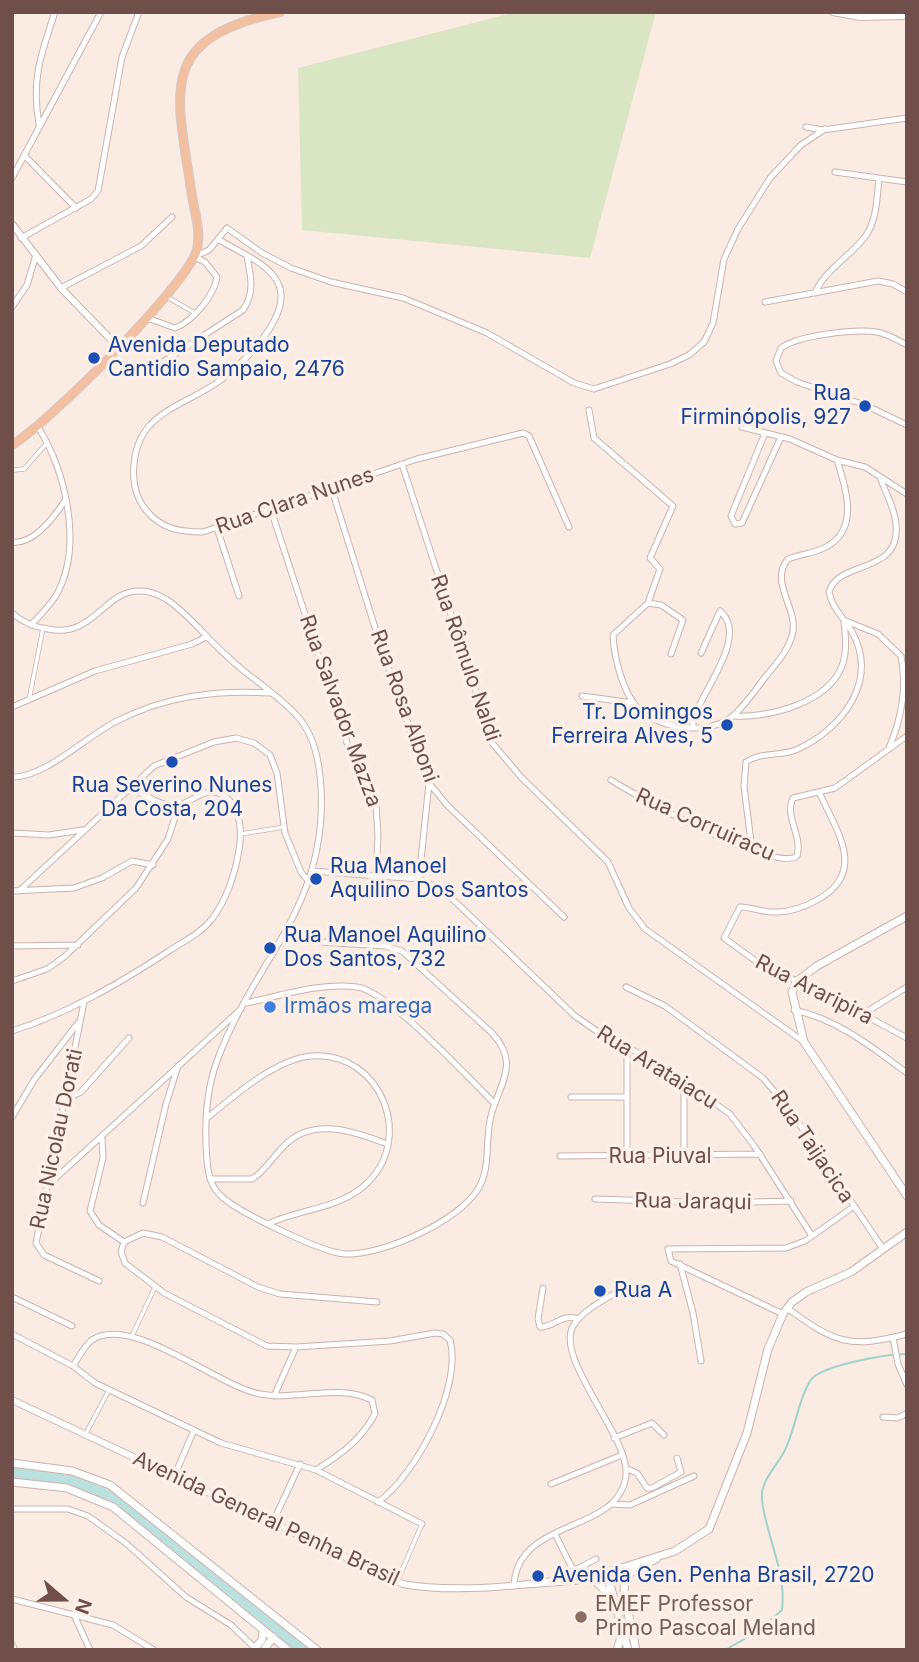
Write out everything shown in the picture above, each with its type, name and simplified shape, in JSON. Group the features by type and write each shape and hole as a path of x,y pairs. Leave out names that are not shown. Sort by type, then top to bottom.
{"main road":[{"path":"12,445 38,427 119,348 147,318 194,257 198,241 178,102 186,70 197,50 221,29 280,12"},
{"path":"907,916 797,981 792,992 794,1010 804,1042 907,1196"},
{"path":"785,1311 806,1292 851,1272 907,1232"},
{"name":"Avenida General Penha Brasil","path":"611,1574 687,1546 709,1529 747,1433 768,1349 785,1311"},
{"path":"12,1463 72,1471 110,1485 317,1650"},
{"path":"12,1482 79,1491 113,1507 288,1650"},
{"name":"Avenida General Penha Brasil","path":"626,1570 637,1570 657,1558"},
{"path":"626,1570 626,1601 636,1650"},
{"path":"626,1601 630,1581 637,1570"},
{"path":"611,1574 628,1650"},
{"path":"595,1581 616,1601"},
{"path":"617,1650 622,1626"},
{"path":"256,1649 262,1640 263,1630"},
{"path":"264,1650 273,1637"}],"street":[{"path":"39,124 34,94 36,73 55,12"},
{"path":"12,178 101,12"},
{"path":"21,238 91,199 100,187 105,137 122,57 139,12"},
{"path":"833,12 846,17 907,16"},
{"path":"806,127 825,129 907,118"},
{"path":"147,318 175,328 195,313 217,280 212,269 194,257 212,247 224,228 230,229 262,253 302,272 425,307 487,333 564,378 594,389 670,364 689,355 704,342 713,323 724,259 738,229 770,178 801,145 825,129"},
{"path":"24,155 76,208"},
{"path":"835,172 907,182"},
{"path":"816,293 823,280 866,235 874,214 879,179"},
{"path":"61,288 141,246 172,217"},
{"path":"12,224 35,258 119,348"},
{"name":"Rua Clara Nunes","path":"219,236 272,274 279,285 281,302 276,319 229,373 149,426 135,454 136,489 151,516 175,530 203,532 402,464 519,433 529,436 569,527"},
{"path":"198,241 212,247"},
{"path":"149,371 243,310 252,285 247,257"},
{"path":"12,307 27,285 35,258"},
{"path":"765,302 878,281 893,284 907,292"},
{"path":"164,295 195,313"},
{"path":"907,345 887,335 871,332 801,338 781,348 776,361 781,373 797,382 865,405 907,425"},
{"path":"589,410 594,438 673,506 650,558 660,569 648,603 613,635 633,703"},
{"path":"31,625 52,602 63,579 69,523 60,472 38,427"},
{"path":"742,427 781,437 837,460 865,467 907,494"},
{"path":"765,433 731,516 735,524 742,523 781,437"},
{"path":"14,470 24,469 47,443"},
{"path":"734,716 786,651 791,638 792,615 781,582 785,563 788,559 831,543 845,524 846,490 837,460"},
{"name":"Rua Rômulo Naldi","path":"402,464 493,744 521,777 608,862 632,912 645,929 804,1042"},
{"path":"752,850 744,786 746,762 760,756 795,750 823,736 843,717 853,701 859,681 859,663 852,631 831,601 829,592 832,585 844,575 883,558 894,538 895,516 880,477"},
{"name":"Rua Rosa Alboni","path":"332,489 381,647 429,783 447,805 564,918"},
{"path":"12,542 20,543 31,538 66,499"},
{"name":"Rua Salvador Mazza","path":"271,510 350,752 376,804 376,875"},
{"path":"217,528 239,596"},
{"path":"12,613 31,625 74,630 123,595 139,590 169,601 304,724 317,756 321,817 312,871 293,920 215,1065 206,1119 210,1179 226,1201 327,1250 349,1254 385,1247 426,1230 459,1209 480,1186 495,1104 507,1070 507,1054 500,1042 408,955 396,948 320,943"},
{"path":"648,603 661,605 683,620 671,653"},
{"path":"693,727 694,715 715,681 726,650 727,622 720,611 701,653"},
{"path":"582,696 633,703 658,721 693,727 717,724 734,716 759,715 789,707 814,695 834,680 845,657 844,620"},
{"path":"844,620 878,634 901,656 902,699 897,729 887,751"},
{"path":"29,700 43,628"},
{"path":"12,707 88,674 192,644 206,637"},
{"path":"12,777 36,772 98,731 179,696 225,692 270,693"},
{"path":"819,792 844,783 907,736"},
{"path":"15,891 154,766 214,742 244,739 264,749 274,763 284,827 291,851 309,882"},
{"name":"Rua Corruiracu","path":"611,780 688,822 782,860 797,856 799,842 790,813 792,799 803,793 819,792"},
{"path":"312,871 419,879 429,783"},
{"path":"12,1031 85,1001 148,965 207,925 225,898 238,856 240,834 237,814 226,797 213,792 200,793 179,805 157,800 130,787"},
{"name":"Rua Araripira","path":"819,792 845,854 846,868 842,881 818,900 793,910 771,912 744,907 736,910 724,938 764,967 797,981 907,1038"},
{"path":"12,981 47,969 78,945 136,888 153,865 173,829 179,805"},
{"path":"240,834 284,827"},
{"path":"12,833 49,835 84,829"},
{"path":"15,891 74,888 102,878 132,861 153,865"},
{"name":"Rua Arataiacu","path":"419,879 444,891 568,1010 730,1114 760,1154 812,1236"},
{"path":"12,946 78,945"},
{"path":"47,1186 102,1139 180,1063 245,1005 322,988 343,986 367,989 404,1016 495,1104"},
{"name":"Rua Taijacica","path":"626,987 665,1006 763,1078 790,1111 883,1249"},
{"path":"863,1014 907,988"},
{"name":"Rua Nicolau Dorati","path":"85,1001 37,1234 37,1249 99,1281"},
{"path":"794,1010 817,1016 845,1029 907,1073"},
{"path":"12,1117 34,1080 80,1020"},
{"path":"66,1100 81,1092 129,1038"},
{"path":"627,1047 627,1157"},
{"path":"206,1119 253,1083 303,1057 328,1057 355,1068 376,1089 391,1120 387,1144 374,1174 359,1190 336,1203 270,1223"},
{"path":"143,1203 166,1104 180,1063"},
{"path":"684,1082 684,1156"},
{"path":"571,1097 626,1097"},
{"path":"210,1179 252,1179 289,1141 321,1129 337,1128 387,1144"},
{"path":"102,1139 103,1158 90,1212 105,1231 124,1242"},
{"name":"Rua Piuval","path":"560,1156 760,1154"},
{"name":"Rua Jaraqui","path":"595,1199 716,1203 791,1201"},
{"path":"853,1207 793,1247 779,1250 672,1247 666,1252 671,1261 851,1343 894,1341 907,1334"},
{"path":"377,1302 280,1294 258,1287 162,1237 143,1233 124,1242 121,1252 125,1263 155,1287 267,1346 296,1347 390,1341 435,1333 443,1334 450,1340 452,1376 443,1403 414,1465 398,1485 378,1502"},
{"path":"680,1264 693,1313 701,1361"},
{"path":"131,1338 155,1287"},
{"path":"543,1288 538,1319 540,1326 545,1327 565,1317 578,1319"},
{"path":"514,1584 523,1554 536,1543 611,1504 624,1486 627,1469 622,1454 572,1351 571,1330 578,1319 622,1288"},
{"path":"12,1297 72,1326"},
{"path":"12,1334 73,1366 85,1378 194,1430 242,1450 316,1470 422,1524 397,1582"},
{"path":"73,1366 87,1345 97,1338 115,1334 131,1338 251,1393 274,1396 328,1392 361,1396 374,1403 375,1414 355,1443 316,1470"},
{"path":"894,1341 898,1364 907,1385"},
{"path":"274,1396 296,1347"},
{"path":"85,1435 108,1390"},
{"name":"Avenida General Penha Brasil","path":"12,1401 397,1582 428,1587 595,1581 611,1574"},
{"path":"883,1417 898,1418 907,1413"},
{"path":"614,1438 652,1423 664,1435"},
{"path":"174,1477 194,1430"},
{"path":"551,1484 622,1454"},
{"path":"627,1469 636,1473 647,1488 652,1488 681,1472 677,1458"},
{"path":"272,1524 300,1464"},
{"path":"611,1504 630,1505 695,1476"},
{"path":"12,1508 68,1509 88,1516 127,1544 186,1597 231,1625 256,1649"},
{"path":"555,1534 572,1568 577,1569 596,1559"},
{"name":"Avenida General Penha Brasil","path":"531,1583 611,1574"},
{"path":"12,1599 125,1630 154,1650"},
{"path":"74,1615 90,1650"},
{"path":"12,1644 16,1650"}],"green space":[{"path":"516,12 656,12 590,258 302,230 298,68"}],"waterway":[{"path":"725,1650 757,1632 782,1610 782,1582 764,1514 762,1493 766,1480 788,1443 810,1381 816,1375 840,1365 907,1354"},
{"path":"12,1473 66,1479 115,1498 303,1650"}],"place":[{"name":"Avenida Deputado Cantidio Sampaio, 2476","path":"94,358"},
{"name":"Rua Firminópolis, 927","path":"865,406"},
{"name":"Tr. Domingos Ferreira Alves, 5","path":"727,725"},
{"name":"Rua Severino Nunes Da Costa, 204","path":"172,762"},
{"name":"Rua Manoel Aquilino Dos Santos","path":"316,879"},
{"name":"Rua Manoel Aquilino Dos Santos, 732","path":"270,948"},
{"name":"Irmãos marega","path":"270,1007"},
{"name":"Rua A","path":"600,1291"},
{"name":"Avenida Gen. Penha Brasil, 2720","path":"538,1576"},
{"name":"EMEF Professor Primo Pascoal Meland","path":"581,1617"}]}
